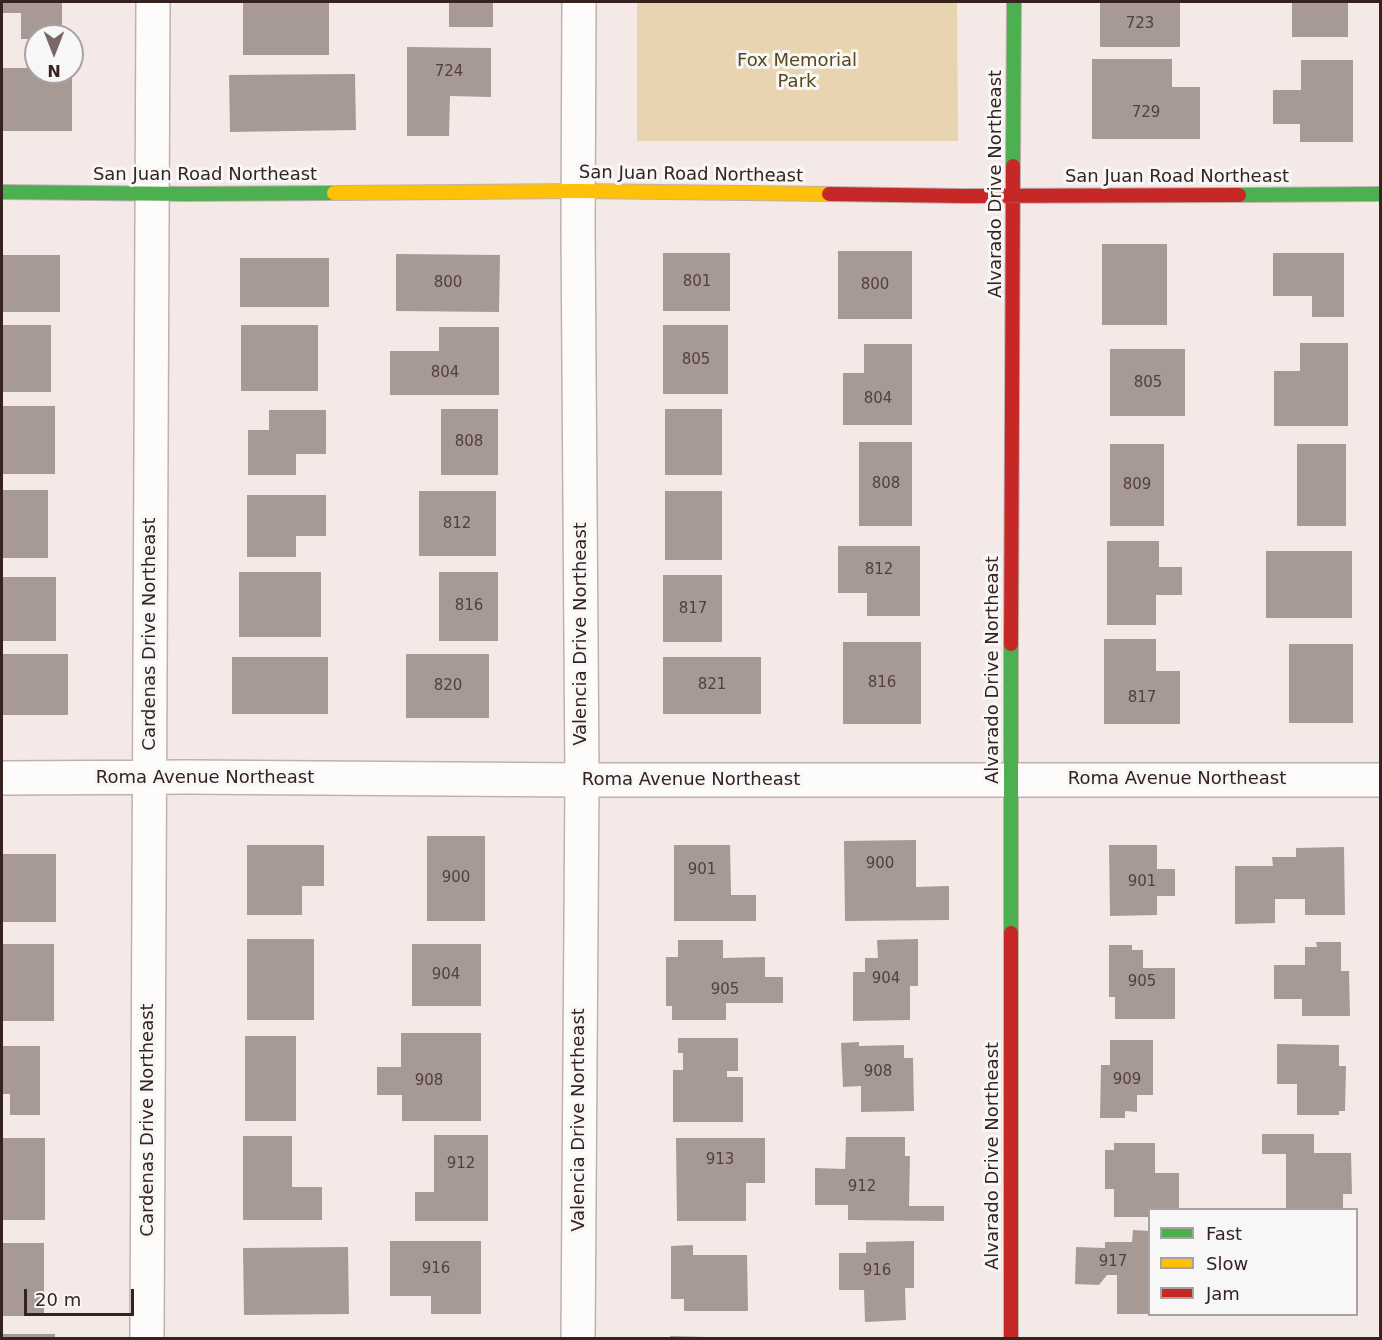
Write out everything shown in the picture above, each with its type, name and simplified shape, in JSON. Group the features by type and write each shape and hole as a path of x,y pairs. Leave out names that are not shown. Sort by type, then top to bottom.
{"street":[{"name":"Cardenas Drive Northeast","path":"147,1338 153,2"},
{"name":"Valencia Drive Northeast","path":"578,1338 582,780 579,2"},
{"name":"Alvarado Drive Northeast","path":"1011,1338 1014,2"},
{"name":"San Juan Road Northeast","path":"2,192 153,194 578,191 1014,196 1380,194"},
{"name":"Roma Avenue Northeast","path":"2,778 1380,780"}],"green space":[{"name":"Fox Memorial Park","path":"637,2 957,2 958,141 637,141"}],"building":[{"path":"2,2 62,2 62,24 24,24 24,39 21,39 21,13 2,13"},
{"path":"243,2 329,2 329,55 243,55"},
{"path":"449,2 493,2 493,27 449,27"},
{"path":"1100,2 1180,2 1180,47 1100,47"},
{"path":"1292,2 1348,2 1348,37 1292,37"},
{"path":"407,47 491,48 491,97 450,96 449,136 407,136"},
{"path":"1092,59 1172,59 1172,87 1200,87 1200,139 1092,139"},
{"path":"1301,60 1353,60 1353,142 1300,142 1300,124 1273,124 1273,90 1301,90"},
{"path":"2,68 24,68 24,84 72,84 72,131 2,131"},
{"path":"355,74 356,130 230,132 229,75"},
{"path":"1102,244 1167,244 1167,325 1102,325"},
{"path":"838,251 912,251 912,319 838,319"},
{"path":"663,253 730,253 730,311 663,311"},
{"path":"1273,253 1344,253 1344,317 1312,317 1312,296 1273,296"},
{"path":"396,254 500,255 499,312 396,311"},
{"path":"2,255 60,255 60,312 2,312"},
{"path":"240,258 329,258 329,307 240,307"},
{"path":"2,325 51,325 51,392 2,392"},
{"path":"241,325 318,325 318,391 241,391"},
{"path":"663,325 728,325 728,394 663,394"},
{"path":"439,327 499,327 499,395 390,395 390,351 439,351"},
{"path":"1300,343 1348,343 1348,426 1274,426 1274,371 1300,371"},
{"path":"864,344 912,344 912,425 843,425 843,373 864,373"},
{"path":"1110,349 1185,349 1185,416 1110,416"},
{"path":"2,406 55,406 55,474 2,474"},
{"path":"441,409 498,409 498,475 441,475"},
{"path":"665,409 722,409 722,475 665,475"},
{"path":"269,410 326,410 326,454 296,454 296,475 248,475 248,430 269,430"},
{"path":"859,442 912,442 912,526 859,526"},
{"path":"1110,444 1164,444 1164,526 1110,526"},
{"path":"1297,444 1346,444 1346,526 1297,526"},
{"path":"2,490 48,490 48,558 2,558"},
{"path":"419,491 496,491 496,556 419,556"},
{"path":"665,491 722,491 722,560 665,560"},
{"path":"247,495 326,495 326,536 296,536 296,557 247,557"},
{"path":"1107,541 1159,541 1159,567 1182,567 1182,595 1156,595 1156,625 1107,625"},
{"path":"838,546 920,546 920,616 867,616 867,593 838,593"},
{"path":"1266,551 1352,551 1352,618 1266,618"},
{"path":"239,572 321,572 321,637 239,637"},
{"path":"439,572 498,572 498,641 439,641"},
{"path":"663,575 722,575 722,642 663,642"},
{"path":"2,577 56,577 56,641 2,641"},
{"path":"1104,639 1156,639 1156,671 1180,671 1180,724 1104,724"},
{"path":"843,642 921,642 921,724 843,724"},
{"path":"1289,644 1353,644 1353,723 1289,723"},
{"path":"2,654 68,654 68,715 2,715"},
{"path":"406,654 489,654 489,718 406,718"},
{"path":"232,657 328,657 328,714 232,714"},
{"path":"663,657 761,657 761,714 663,714"},
{"path":"427,836 485,836 485,921 427,921"},
{"path":"916,840 916,887 949,886 949,920 845,921 844,841"},
{"path":"247,845 324,845 324,886 302,886 302,915 247,915"},
{"path":"674,845 730,845 731,895 756,895 756,921 674,921"},
{"path":"1109,845 1157,845 1157,869 1175,869 1175,896 1157,896 1157,915 1110,916"},
{"path":"1344,847 1345,915 1305,915 1305,899 1275,899 1275,923 1235,924 1235,866 1273,866 1272,857 1296,857 1296,848"},
{"path":"2,854 56,854 56,922 2,922"},
{"path":"247,939 314,939 314,1020 247,1020"},
{"path":"918,939 918,986 910,986 910,1020 853,1021 853,972 865,972 865,958 878,958 877,940"},
{"path":"678,940 723,940 723,958 765,957 765,977 783,977 783,1003 726,1003 726,1020 672,1020 672,1006 666,1006 666,957 678,957"},
{"path":"1316,942 1341,942 1341,971 1349,971 1350,1016 1302,1016 1302,999 1274,999 1274,965 1305,965 1305,947 1317,947"},
{"path":"2,944 54,944 54,1021 3,1021"},
{"path":"412,944 481,944 481,1006 412,1006"},
{"path":"1109,945 1132,945 1132,950 1143,950 1143,968 1175,968 1175,1019 1115,1019 1115,997 1109,997"},
{"path":"401,1033 481,1033 481,1121 402,1121 402,1095 377,1095 377,1067 401,1067"},
{"path":"245,1036 296,1036 296,1121 245,1121"},
{"path":"678,1038 738,1038 738,1071 727,1071 727,1077 743,1077 743,1122 673,1122 673,1070 683,1070 683,1053 678,1053"},
{"path":"1110,1040 1153,1040 1153,1095 1137,1095 1137,1112 1125,1111 1125,1118 1100,1118 1101,1065 1110,1065"},
{"path":"859,1042 859,1046 904,1045 904,1058 913,1058 914,1111 861,1112 861,1086 843,1087 841,1043"},
{"path":"1277,1044 1339,1045 1339,1066 1346,1066 1345,1111 1339,1111 1339,1115 1297,1115 1297,1084 1277,1084"},
{"path":"2,1046 40,1046 40,1115 10,1115 10,1094 2,1094"},
{"path":"1262,1134 1314,1134 1314,1153 1351,1153 1352,1194 1343,1194 1343,1208 1286,1208 1286,1154 1262,1154"},
{"path":"434,1135 488,1135 488,1221 415,1221 415,1192 434,1192"},
{"path":"243,1136 292,1136 292,1187 322,1187 322,1220 243,1220"},
{"path":"846,1137 905,1137 905,1156 910,1156 909,1206 944,1206 944,1221 848,1220 848,1205 815,1205 815,1168 845,1169"},
{"path":"2,1138 45,1138 45,1220 2,1220"},
{"path":"676,1138 765,1138 765,1183 746,1183 746,1221 677,1221"},
{"path":"1114,1143 1155,1143 1155,1173 1179,1173 1179,1208 1148,1208 1148,1217 1114,1217 1114,1189 1105,1189 1105,1150 1114,1150"},
{"path":"1133,1230 1148,1231 1148,1314 1117,1314 1117,1275 1107,1275 1099,1285 1075,1284 1076,1247 1105,1248 1105,1242 1132,1242"},
{"path":"390,1241 481,1241 481,1314 431,1314 431,1296 390,1296"},
{"path":"914,1241 914,1288 905,1288 906,1320 865,1322 864,1290 839,1290 839,1253 866,1253 866,1242"},
{"path":"2,1243 44,1243 44,1316 2,1316"},
{"path":"693,1245 693,1255 747,1255 748,1311 684,1311 684,1299 671,1299 671,1246"},
{"path":"348,1247 349,1314 244,1315 243,1248"},
{"path":"2,1334 55,1334 55,1338 2,1338"},
{"path":"670,1336 707,1337 707,1338 670,1338"}],"traffic: fast":[{"path":"1013,166 1014,2"},
{"path":"2,192 334,193"},
{"path":"1239,195 1380,194"},
{"path":"1011,644 1011,933"}],"traffic: slow":[{"path":"334,193 578,191 829,194"}],"traffic: jam":[{"path":"1011,644 1013,166"},
{"path":"829,194 1239,195"},
{"path":"1011,933 1011,1338"}]}
